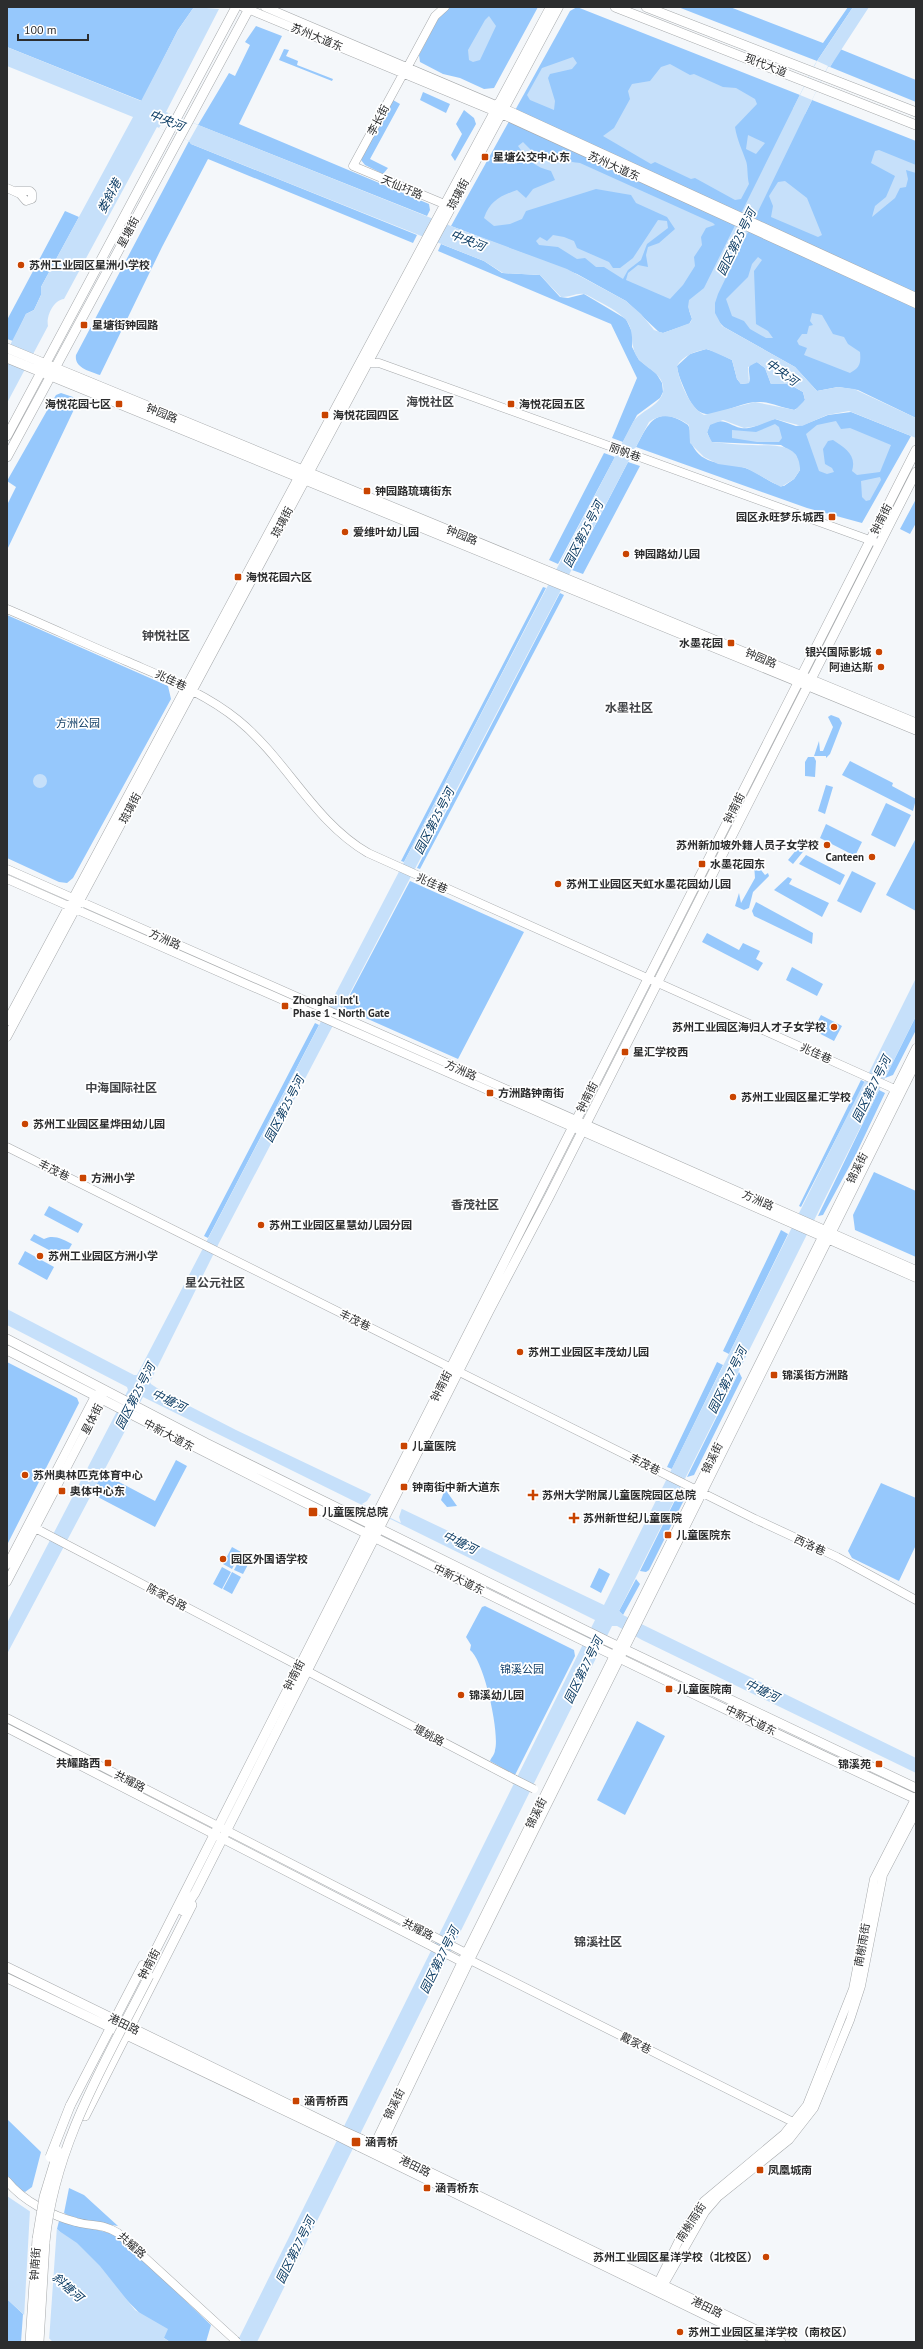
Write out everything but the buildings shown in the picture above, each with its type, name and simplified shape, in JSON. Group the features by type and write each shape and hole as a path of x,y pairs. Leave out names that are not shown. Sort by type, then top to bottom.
{"main road":[{"name":"星塘街","path":"7,436 236,7"},
{"name":"苏州大道东","path":"265,7 405,70 499,110 736,218 916,304"},
{"name":"李长街","path":"405,70 432,15 434,7"},
{"name":"李长街","path":"353,166 435,16 445,7"},
{"name":"琉璃街","path":"7,1037 75,904 303,474 499,110 550,7"},
{"name":"琉璃街","path":"499,110 559,7"},
{"name":"现代大道","path":"615,7 916,125"},
{"name":"现代大道","path":"646,7 916,112"},
{"name":"星塘街","path":"7,457 188,121 247,8"},
{"name":"苏州大道东","path":"247,8 405,70"},
{"name":"天仙圩路","path":"353,166 448,206"},
{"path":"7,188 16,191"},
{"name":"苏州大道东","path":"753,226 916,297"},
{"name":"钟园路","path":"7,352 800,679 916,723"},
{"path":"368,352 379,363"},
{"name":"丽帆巷","path":"362,363 379,363 870,540 880,542"},
{"name":"钟南街","path":"30,2342 41,2240 67,2142 184,1898 186,1887 220,1832 307,1671 375,1538 574,1124 916,450"},
{"name":"钟南街","path":"146,1975 195,1893 220,1832 299,1666 383,1498 455,1369 584,1128 916,472"},
{"name":"兆佳巷","path":"7,609 189,689 219,706 247,728 327,821 342,836 368,853 413,875 647,980 899,1090"},
{"name":"钟园路","path":"809,682 916,730"},
{"name":"方洲路","path":"7,869 75,904 574,1124 796,1217 815,1226 827,1236 916,1278"},
{"name":"方洲路","path":"7,879 75,904"},
{"name":"琉璃街","path":"7,1021 75,904"},
{"name":"锦溪街","path":"376,2149 466,1958 620,1653 827,1236 899,1090 916,1048"},
{"name":"锦溪街","path":"899,1090 916,1063"},
{"name":"方洲路","path":"584,1128 812,1234 827,1236 916,1270"},
{"name":"丰茂巷","path":"7,1147 700,1492"},
{"name":"中新大道东","path":"7,1339 103,1390 133,1416 375,1538 585,1636"},
{"name":"中新大道东","path":"7,1350 99,1398 138,1408 247,1464 371,1523 605,1646 916,1788"},
{"name":"星体街","path":"7,1582 103,1390"},
{"name":"星体街","path":"7,1565 99,1398"},
{"name":"西洛巷","path":"700,1492 837,1557 916,1600"},
{"name":"陈家台路","path":"35,1528 299,1666"},
{"name":"中新大道东","path":"620,1653 916,1798"},
{"name":"堰姚路","path":"307,1671 548,1797"},
{"name":"共耀路","path":"7,1718 432,1946 450,1955 466,1958"},
{"name":"共耀路","path":"7,1728 437,1938 454,1947 466,1958"},
{"name":"南榭雨街","path":"659,2287 705,2212 718,2197 789,2140 798,2124 814,2091 848,2008 859,1962 874,1879 916,1798"},
{"name":"南榭雨街","path":"798,2124 816,2103 850,2020 861,1986 880,1884 887,1866 916,1812"},
{"path":"41,2240 39,2199 44,2179 70,2106 179,1895 186,1887"},
{"path":"41,2240 69,2154 85,2116 191,1908 195,1893"},
{"name":"戴家巷","path":"466,1958 798,2124"},
{"name":"港田路","path":"7,1967 114,2019 128,2032"},
{"name":"港田路","path":"7,1978 110,2028 128,2032 360,2143 376,2149 659,2287 781,2342"},
{"name":"共耀路","path":"7,2181 30,2202 76,2222 100,2224 118,2233 236,2341"},
{"name":"钟南街","path":"39,2342 41,2240"},
{"name":"港田路","path":"659,2287 761,2342"}],"green space":[{"path":"7,7 194,7 178,30 142,101 7,47"},
{"path":"450,7 538,7 494,88 484,89 460,78 443,74 420,62 419,55 438,19"},
{"path":"577,7 800,95 793,109 805,114 812,100 916,141 916,418 858,390 838,387 817,391 795,367 724,327 717,320 689,310 692,319 689,324 663,333 659,332 626,301 577,274 451,226 570,11"},
{"path":"678,7 730,7 823,43 848,7 853,7 817,61"},
{"path":"256,26 282,36 239,124 429,204 430,210 427,216 198,125 229,73 235,76 250,45 245,42"},
{"path":"284,49 289,50 286,56 298,61 297,65 333,79 332,81 279,60"},
{"path":"840,49 916,80 916,102 830,67"},
{"path":"423,92 450,104 446,113 420,100"},
{"path":"393,100 400,104 370,159 388,168 383,174 365,165 361,160"},
{"path":"464,110 474,118 476,124 455,161 451,155 462,134 456,124"},
{"path":"189,141 191,144 417,235 413,243 208,159 162,247 100,375 87,370 80,366 76,359 76,355"},
{"path":"65,211 79,217 41,287 41,295 34,310 26,314 13,341 7,339 7,320"},
{"path":"441,244 484,261 502,273 540,275 560,297 568,298 584,294 626,319 633,334 632,347 639,360 656,373 662,383 663,392 660,398 637,415 623,442 612,438 637,378 611,324 438,251"},
{"path":"706,349 732,360 737,379 741,384 749,383 749,367 753,363 757,362 765,368 771,384 789,384 803,392 805,400 800,407 794,410 755,402 744,404 716,414 700,412 693,406 687,395 677,366 690,354"},
{"path":"61,393 79,399 7,550 7,505 16,487 7,481 56,395"},
{"path":"851,412 911,436 862,523 807,508 636,447 645,430 655,419 661,416 669,416 688,425 692,445 699,454 705,458 711,461 748,469 774,483 784,486 794,479 800,470 796,455 781,445 711,442 707,432 710,424 723,421 737,427 750,428 775,419 796,426 803,425 828,415"},
{"path":"604,453 615,457 558,564 549,560"},
{"path":"628,462 640,466 583,574 572,570"},
{"path":"916,499 916,523 910,534 900,529"},
{"path":"543,587 546,588 404,862 401,861"},
{"path":"560,593 564,595 420,869 417,868"},
{"name":"方洲公园","path":"7,615 168,686 171,699 73,878 67,883 59,882 7,858"},
{"path":"831,715 839,718 842,723 830,754 826,758 826,756 814,756 819,741 820,751 823,751 833,727 828,717"},
{"path":"808,757 814,757 816,761 815,777 805,776 805,762"},
{"path":"850,761 893,783 892,786 916,799 913,811 842,775"},
{"path":"826,785 833,787 825,814 818,811"},
{"path":"886,803 911,815 895,847 871,835"},
{"path":"826,824 862,842 855,856 820,838"},
{"path":"806,838 811,842 793,864 788,860"},
{"path":"915,840 916,841 916,911 886,895"},
{"path":"806,855 845,875 840,885 799,864"},
{"path":"754,864 762,869 761,870 765,875 768,873 769,876 753,892 749,908 744,910 735,906 739,893 741,903 755,878"},
{"path":"852,871 876,883 861,913 837,901"},
{"path":"788,877 792,879 789,884 829,903 822,917 774,890"},
{"path":"410,881 524,932 458,1059 343,1008"},
{"path":"756,902 813,933 812,944 754,916 752,911"},
{"path":"707,933 739,950 743,943 760,951 756,959 763,963 758,971 702,942"},
{"path":"792,967 823,984 817,996 786,980"},
{"path":"821,1015 842,1026 834,1041 813,1030"},
{"path":"916,1016 916,1030 893,1075 885,1078"},
{"path":"315,1023 319,1025 208,1238 204,1236"},
{"path":"861,1080 865,1082 801,1207 799,1206"},
{"path":"879,1090 885,1093 856,1154 823,1215 818,1216"},
{"path":"874,1172 916,1191 916,1257 855,1230 853,1215"},
{"path":"49,1206 83,1224 78,1233 44,1215"},
{"path":"781,1230 788,1234 729,1354 723,1351"},
{"path":"34,1234 44,1239 51,1237 58,1238 72,1244 64,1258 30,1240"},
{"path":"25,1251 54,1267 47,1280 18,1264"},
{"name":"苏州奥林匹克体育中心","path":"7,1362 77,1398 79,1403 7,1545"},
{"path":"717,1362 723,1365 672,1469 667,1467"},
{"path":"739,1372 742,1378 694,1475 687,1477"},
{"path":"176,1460 187,1466 155,1527 92,1494 102,1473 155,1501"},
{"path":"881,1483 916,1498 916,1545 899,1581 852,1558 848,1551"},
{"path":"445,1489 457,1506 447,1507 441,1500"},
{"path":"680,1490 684,1494 684,1500 649,1570 646,1572 640,1571"},
{"path":"232,1547 241,1552 232,1569 223,1564"},
{"path":"243,1553 252,1557 243,1574 234,1570"},
{"path":"222,1567 231,1572 222,1589 213,1584"},
{"path":"599,1568 610,1574 601,1593 590,1587"},
{"path":"232,1572 241,1577 232,1594 223,1589"},
{"path":"636,1579 640,1584 623,1615 619,1611"},
{"name":"锦溪公园","path":"485,1606 574,1650 575,1656 515,1775 490,1761 495,1751 496,1742 490,1698 481,1668 470,1650 471,1645 466,1637 482,1607"},
{"path":"637,1721 665,1736 625,1815 597,1800"},
{"path":"7,2119 41,2152 32,2187 25,2192 18,2189 7,2175"},
{"path":"69,2188 84,2195 118,2226 75,2219 64,2213"},
{"path":"59,2221 104,2231 119,2237 211,2325 206,2342 170,2342 164,2338 57,2229"},
{"path":"7,2299 23,2314 21,2342 7,2342"}],"water":[{"path":"194,7 219,9 166,112 451,226 567,269 626,301 641,314 654,330 663,333 690,323 692,319 688,307 689,300 704,288 815,64 853,7 869,7 830,67 828,67 718,294 715,303 715,313 722,326 795,367 817,391 838,387 854,389 916,418 916,438 849,411 827,415 802,426 775,419 757,426 744,428 723,420 710,425 707,433 712,442 783,447 795,454 799,461 800,470 794,479 781,487 746,468 718,464 704,457 690,443 689,425 679,419 664,416 649,422 219,1243 150,1382 166,1394 236,1430 604,1605 916,978 916,1016 619,1611 623,1615 916,1758 916,1773 642,1640 617,1626 612,1626 257,2342 237,2342 595,1620 143,1397 7,1654 7,1623 128,1390 127,1387 7,1325 7,1309 134,1375 137,1375 633,422 658,401 663,392 663,386 658,376 637,357 633,347 628,322 616,311 587,295 577,294 568,297 561,297 540,275 503,273 484,261 191,144 189,141 157,127 64,299 57,302 51,310 48,318 48,326 7,403 7,351 26,314 34,310 41,295 41,287 133,117 7,66 7,47 141,101 178,30","holes":["707,349 732,360 737,379 741,384 749,383 748,367 757,362 765,368 771,384 789,384 803,392 805,400 795,410 755,402 704,415 694,406 686,394 678,372 677,366 679,362 690,354"]},
{"path":"489,16 496,26 480,60 473,62 469,60 468,50 485,20"},
{"path":"573,57 577,63 572,69 550,74 548,78 555,101 554,110 530,100 527,95 542,68"},
{"path":"670,64 690,75 694,74 723,87 736,88 755,99 757,104 735,127 738,140 747,163 749,184 741,199 735,200 695,178 691,179 655,162 651,164 603,136 614,128 630,99 628,91 632,84 650,81 661,67"},
{"path":"748,135 765,143 756,154 746,149"},
{"path":"523,142 533,152 580,163 715,225 706,228 701,237 702,245 694,257 695,266 683,285 670,299 626,280 628,273 638,265 648,267 646,255 648,247 659,243 675,229 667,217 636,203 631,195 596,189 526,211 522,219 510,224 494,226 484,218 489,207 501,197 517,190 526,198 533,189 555,180 551,171 536,165 525,155 518,146"},
{"path":"879,150 916,165 916,173 906,170 908,179 906,187 900,188 895,198 872,217 875,206 886,197 895,176 871,163 875,151"},
{"path":"785,181 807,198 822,235 818,237 771,217 773,206 769,196 778,182"},
{"path":"658,220 667,221 668,228 647,244 641,260 628,270 623,279 604,267 596,267 585,258 577,259 558,247 539,245 536,241 540,237 547,241 553,235 564,237 574,241 577,248 609,262 613,268 620,268 633,258"},
{"path":"758,257 762,260 754,271 756,324 768,331 773,338 766,338 750,329 744,321 732,316 726,299 748,277 752,264"},
{"path":"812,313 822,315 833,334 844,337 848,344 860,352 859,365 856,369 850,373 804,355 807,348 799,345 797,341 802,334 807,334 809,326 813,325 810,321"},
{"path":"836,421 841,429 850,428 891,445 880,472 857,475 852,471 853,461 849,452 833,440 828,441 823,449 825,464 832,468 834,472 827,474 819,471 806,434 817,425"},
{"path":"775,424 779,427 782,438 779,442 757,442 732,438 732,430 756,432"},
{"path":"880,477 881,480 870,500 866,501 862,497 861,481"},
{"path":"37,774 43,774 47,778 47,784 43,788 37,788 33,784 33,778"},
{"name":"斜塘河","path":"7,2196 77,2243 100,2266 135,2310 168,2329 164,2338 170,2342 53,2342 7,2299"}],"pier":[{"path":"817,61 828,66 812,100 800,95"},
{"path":"168,113 198,125 189,141 159,128"},
{"path":"372,1493 402,1508 399,1517 401,1523 362,1504 367,1501"},
{"path":"30,2210 57,2226 49,2341 24,2318"}],"place":[{"name":"星塘公交中心东","path":"485,157"},
{"name":"苏州工业园区星洲小学校","path":"21,265"},
{"name":"星塘街钟园路","path":"84,325"},
{"name":"海悦花园七区","path":"119,404"},
{"name":"海悦花园五区","path":"511,404"},
{"name":"海悦花园四区","path":"325,415"},
{"name":"钟园路琉璃街东","path":"367,491"},
{"name":"园区永旺梦乐城西","path":"832,517"},
{"name":"爱维叶幼儿园","path":"345,532"},
{"name":"钟园路幼儿园","path":"626,554"},
{"name":"海悦花园六区","path":"238,577"},
{"name":"水墨花园","path":"731,643"},
{"name":"银兴国际影城","path":"879,652"},
{"name":"阿迪达斯","path":"881,667"},
{"name":"苏州新加坡外籍人员子女学校","path":"827,845"},
{"name":"Canteen","path":"872,857"},
{"name":"水墨花园东","path":"702,864"},
{"name":"苏州工业园区天虹水墨花园幼儿园","path":"558,884"},
{"name":"Zhonghai Int‘l Phase 1 - North Gate","path":"285,1006"},
{"name":"苏州工业园区海归人才子女学校","path":"834,1027"},
{"name":"星汇学校西","path":"625,1052"},
{"name":"方洲路钟南街","path":"490,1093"},
{"name":"苏州工业园区星汇学校","path":"733,1097"},
{"name":"苏州工业园区星烨田幼儿园","path":"25,1124"},
{"name":"方洲小学","path":"83,1178"},
{"name":"苏州工业园区星慧幼儿园分园","path":"261,1225"},
{"name":"苏州工业园区方洲小学","path":"40,1256"},
{"name":"苏州工业园区丰茂幼儿园","path":"520,1352"},
{"name":"锦溪街方洲路","path":"774,1375"},
{"name":"儿童医院","path":"404,1446"},
{"name":"苏州奥林匹克体育中心","path":"25,1475"},
{"name":"钟南街中新大道东","path":"404,1487"},
{"name":"奥体中心东","path":"62,1491"},
{"name":"苏州大学附属儿童医院园区总院","path":"533,1495"},
{"name":"儿童医院总院","path":"313,1512"},
{"name":"苏州新世纪儿童医院","path":"574,1518"},
{"name":"儿童医院东","path":"668,1535"},
{"name":"园区外国语学校","path":"223,1559"},
{"name":"儿童医院南","path":"669,1689"},
{"name":"锦溪幼儿园","path":"461,1695"},
{"name":"共耀路西","path":"108,1763"},
{"name":"锦溪苑","path":"879,1764"},
{"name":"涵青桥西","path":"296,2101"},
{"name":"涵青桥","path":"356,2142"},
{"name":"凤凰城南","path":"760,2170"},
{"name":"涵青桥东","path":"427,2188"},
{"name":"苏州工业园区星洋学校（北校区）","path":"766,2257"},
{"name":"苏州工业园区星洋学校（南校区）","path":"680,2332"}],"district":[{"name":"海悦社区","path":"430,401"},
{"name":"钟悦社区","path":"166,635"},
{"name":"水墨社区","path":"629,707"},
{"name":"中海国际社区","path":"121,1087"},
{"name":"香茂社区","path":"475,1204"},
{"name":"星公元社区","path":"215,1282"},
{"name":"锦溪社区","path":"598,1941"}],"water label":[{"name":"中央河","path":"167,120"},
{"name":"娄斜港","path":"109,196"},
{"name":"中央河","path":"468,240"},
{"name":"园区第25号河","path":"736,242"},
{"name":"中央河","path":"782,372"},
{"name":"园区第25号河","path":"583,534"},
{"name":"园区第25号河","path":"434,821"},
{"name":"园区第27号河","path":"871,1089"},
{"name":"园区第25号河","path":"284,1109"},
{"name":"园区第27号河","path":"727,1380"},
{"name":"园区第25号河","path":"135,1396"},
{"name":"中塘河","path":"169,1400"},
{"name":"中塘河","path":"460,1542"},
{"name":"园区第27号河","path":"583,1670"},
{"name":"中塘河","path":"762,1690"},
{"name":"园区第27号河","path":"439,1960"},
{"name":"园区第27号河","path":"295,2250"}]}
